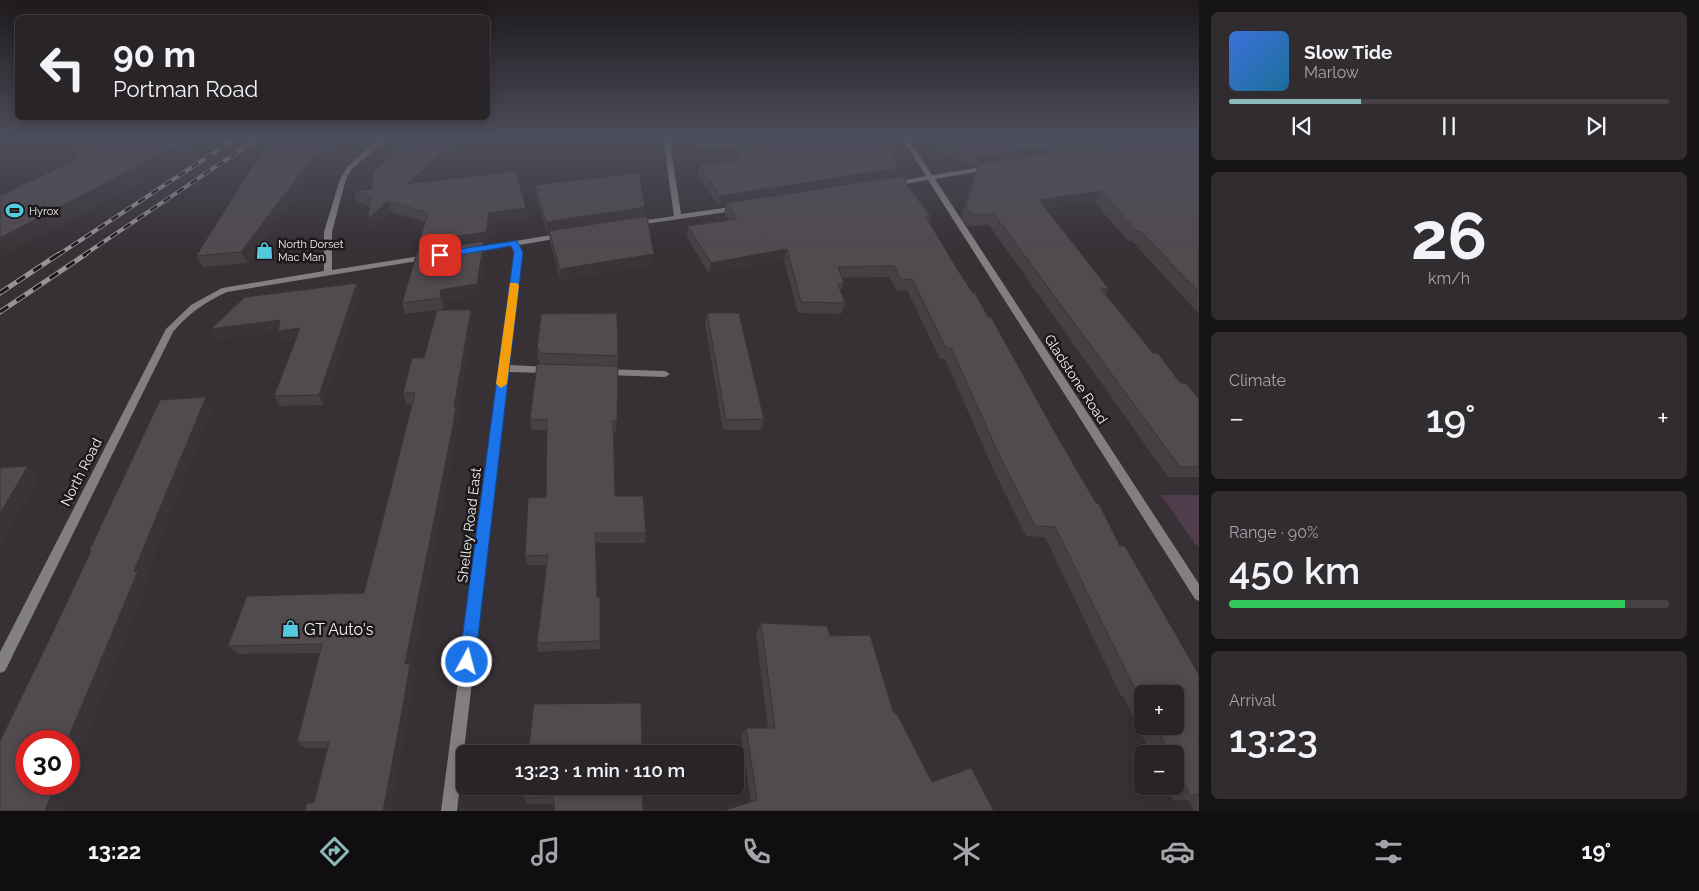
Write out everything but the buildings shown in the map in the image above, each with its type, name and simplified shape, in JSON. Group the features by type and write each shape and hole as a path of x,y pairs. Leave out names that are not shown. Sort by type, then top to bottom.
{"street":[{"path":"328,272 328,232 345,175"},
{"path":"672,175 678,217"},
{"name":"Gladstone Road","path":"928,175 1193,574 1199,594"},
{"path":"882,186 948,175"},
{"path":"630,224 746,206"},
{"path":"465,251 572,234"},
{"name":"Shelley Road East","path":"449,811 518,252 514,243"},
{"name":"North Road","path":"0,666 169,331 182,315 201,301 225,290 436,256"},
{"path":"503,368 560,370"},
{"path":"589,371 665,374"}],"shaded area":[{"path":"1161,495 1199,495 1199,546 1195,544"}],"railway":[{"path":"58,255 180,175"},
{"path":"84,255 204,175"},
{"path":"0,293 59,254"},
{"path":"0,312 86,254"}],"slow traffic":[{"path":"501,384 514,286"}],"place":[{"name":"Hyrox","path":"15,211"},
{"name":"North Dorset Mac Man","path":"264,250"},
{"name":"GT Auto's","path":"290,629"}],"route":[{"path":"440,255 514,243 518,252 467,662"}]}
